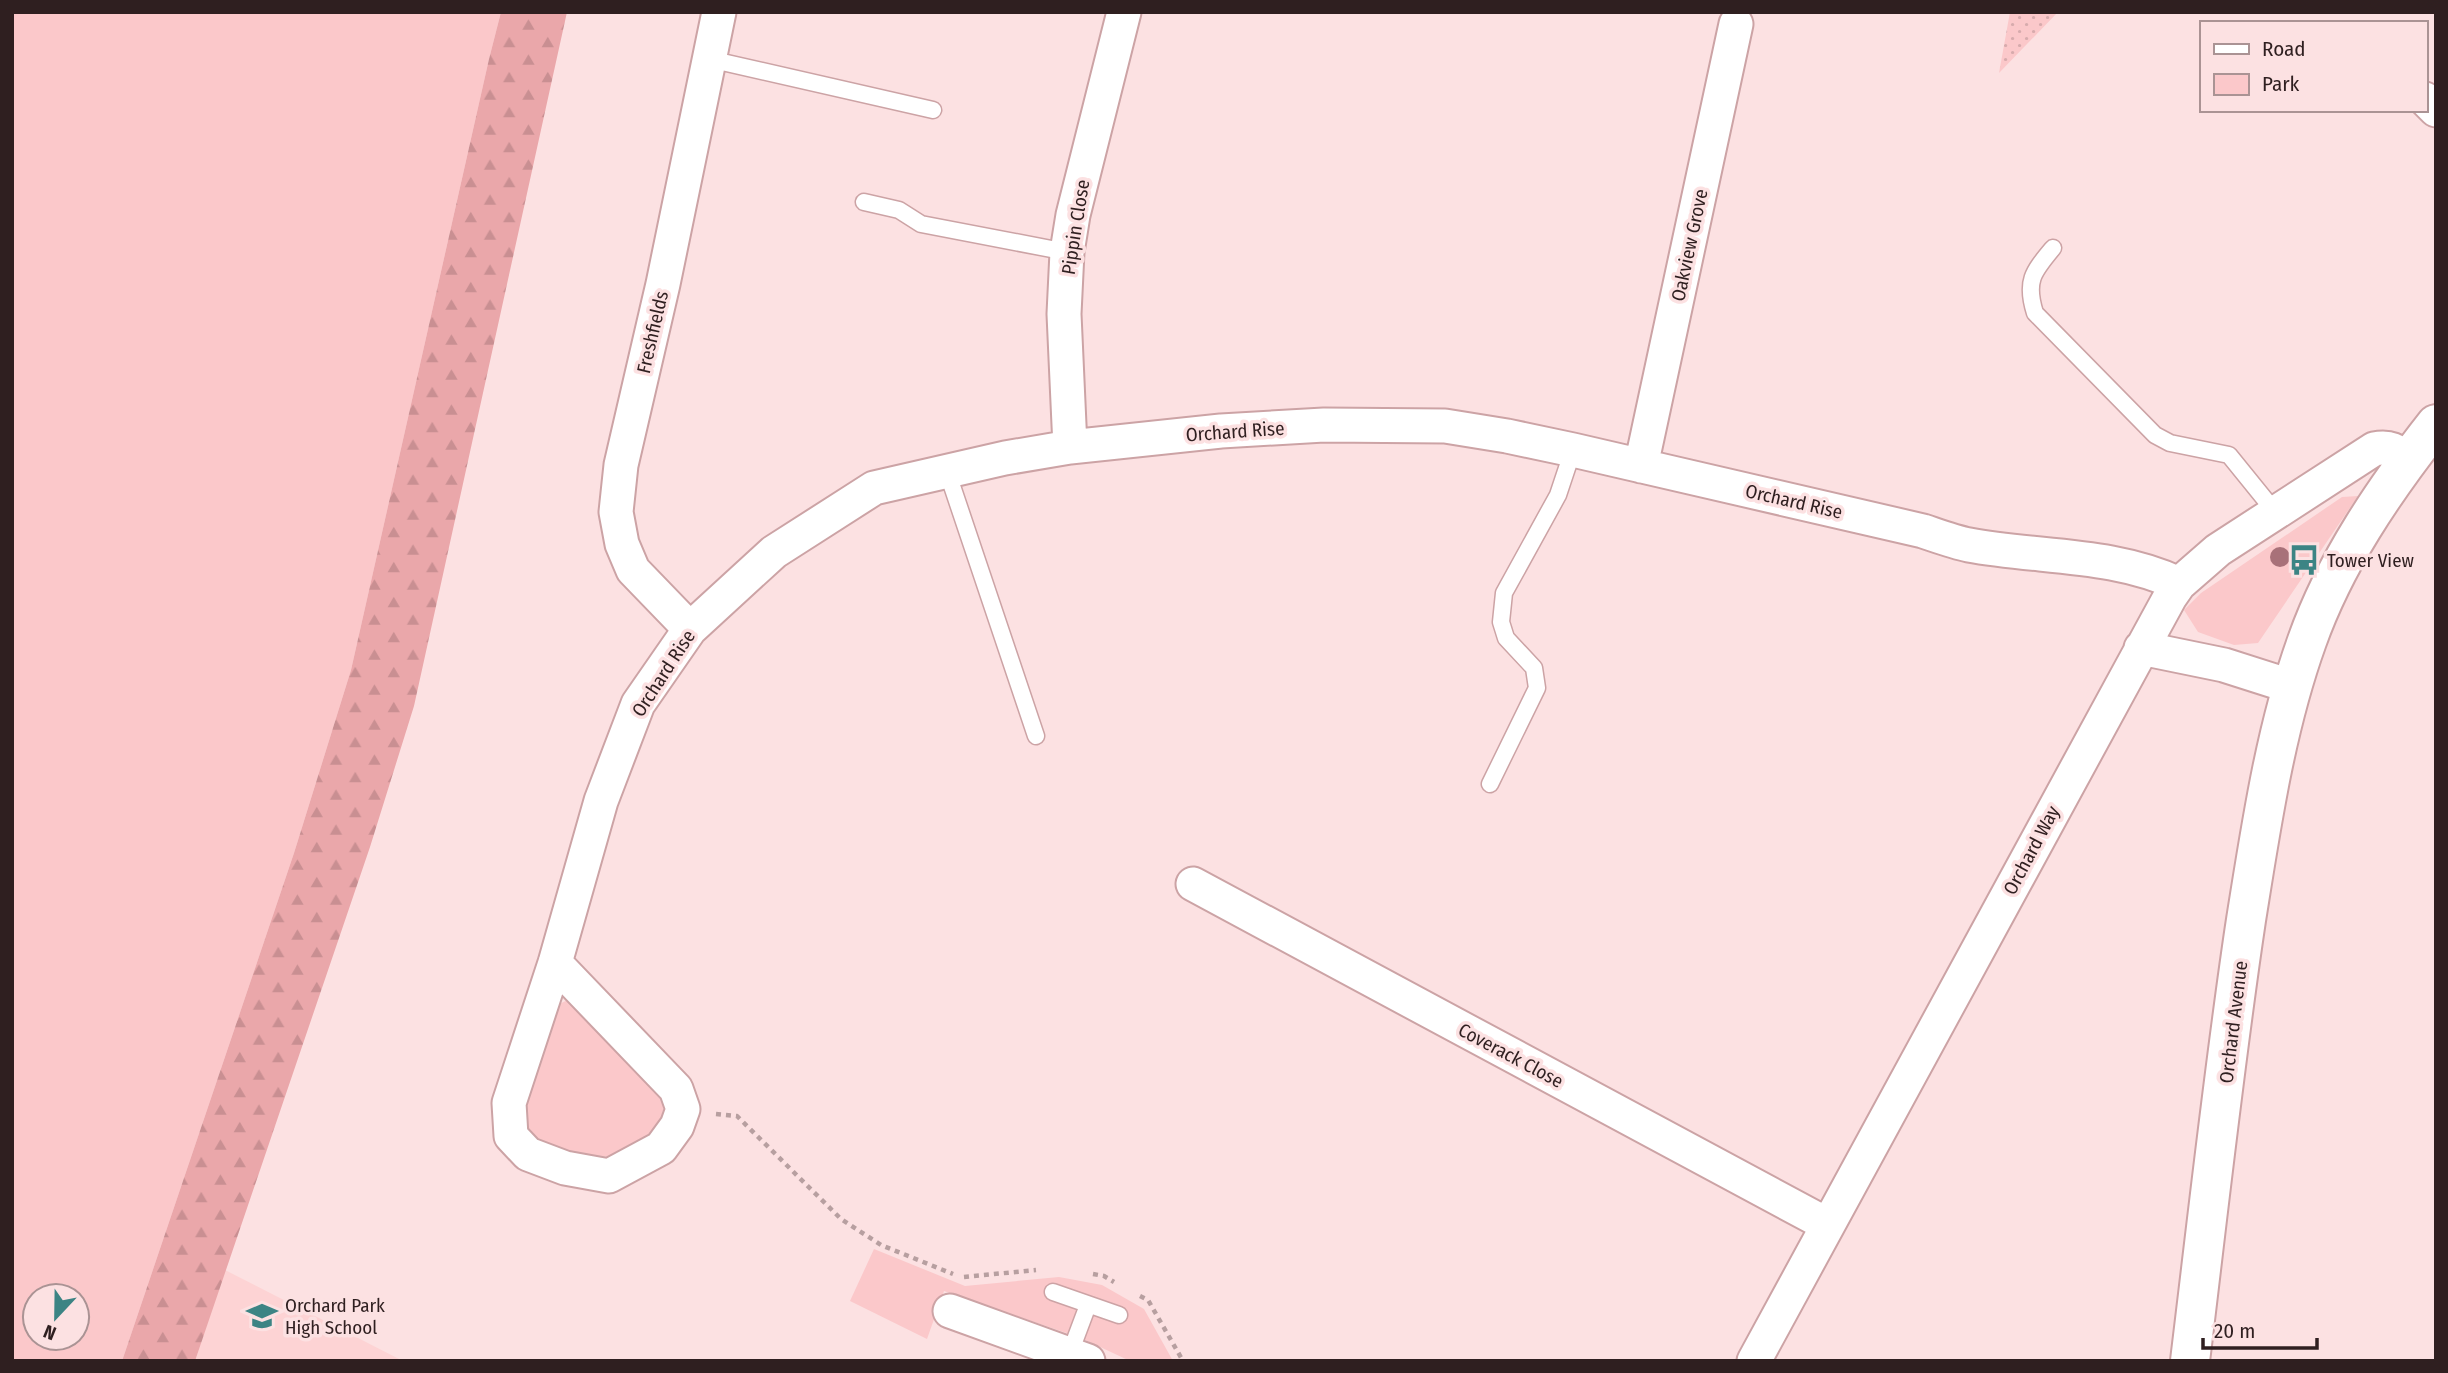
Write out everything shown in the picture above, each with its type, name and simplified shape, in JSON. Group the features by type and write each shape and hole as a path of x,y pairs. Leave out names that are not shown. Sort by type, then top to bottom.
{"street":[{"name":"Freshfields","path":"690,629 633,570 622,544 617,512 621,465 663,284 719,12"},
{"name":"Pippin Close","path":"1070,447 1064,314 1067,252 1073,215 1124,12"},
{"name":"Oakview Grove","path":"1641,466 1736,24"},
{"name":"Orchard Avenue","path":"2190,1361 2253,874 2279,742 2293,687 2307,642 2337,572 2407,460 2436,424"},
{"name":"Orchard Rise","path":"683,1110 677,1126 661,1148 609,1176 565,1168 528,1154 511,1136 509,1103 555,963 601,801 638,705 690,629 774,552 874,488 1070,447 1221,431 1324,425 1445,426 1573,450 1923,531 1967,545 2077,556 2159,574 2179,584"},
{"name":"Orchard Way","path":"1754,1361 2141,648 2179,584 2218,550 2374,449 2387,447 2396,450 2407,460"},
{"path":"2141,648 2224,665 2293,687"},
{"name":"Coverack Close","path":"1193,884 1828,1225"},
{"path":"555,963 676,1089 683,1110"},
{"path":"950,1311 1079,1357"}],"lane":[{"path":"709,59 933,110"},
{"path":"864,202 899,210 921,224 1067,252"},
{"path":"2053,248 2035,270 2031,280 2029,295 2035,313 2155,435 2170,443 2229,455 2276,513"},
{"path":"1489,784 1537,688 1534,668 1506,638 1502,622 1504,593 1558,495 1573,450"},
{"path":"947,471 1036,736"},
{"path":"1053,1292 1119,1315"},
{"path":"1079,1357 1088,1305"}],"path":[{"path":"683,1110 737,1116 841,1219 881,1245 960,1277 950,1311"}],"shaded area":[{"name":"Orchard Park High School","path":"225,1270 403,1361 195,1361"}],"green space":[{"path":"12,12 501,12 351,670 294,853 122,1361 12,1361"},
{"path":"501,12 567,12 414,706 370,847 195,1361 122,1361 294,853 351,670"},
{"path":"2010,12 2058,12 1999,73"},
{"path":"2358,496 2258,643 2234,645 2198,632 2184,610 2201,593 2342,497"},
{"path":"572,998 662,1091 664,1107 658,1129 642,1142 609,1157 572,1154 539,1142 526,1128 526,1101 555,1006"},
{"path":"874,1249 965,1286 1059,1277 1102,1285 1144,1309 1173,1361 1130,1361 1081,1338 944,1291 927,1339 850,1301"}],"place":[{"name":"Tower View","path":"2304,560"},
{"name":"Orchard Park High School","path":"262,1316"}]}
